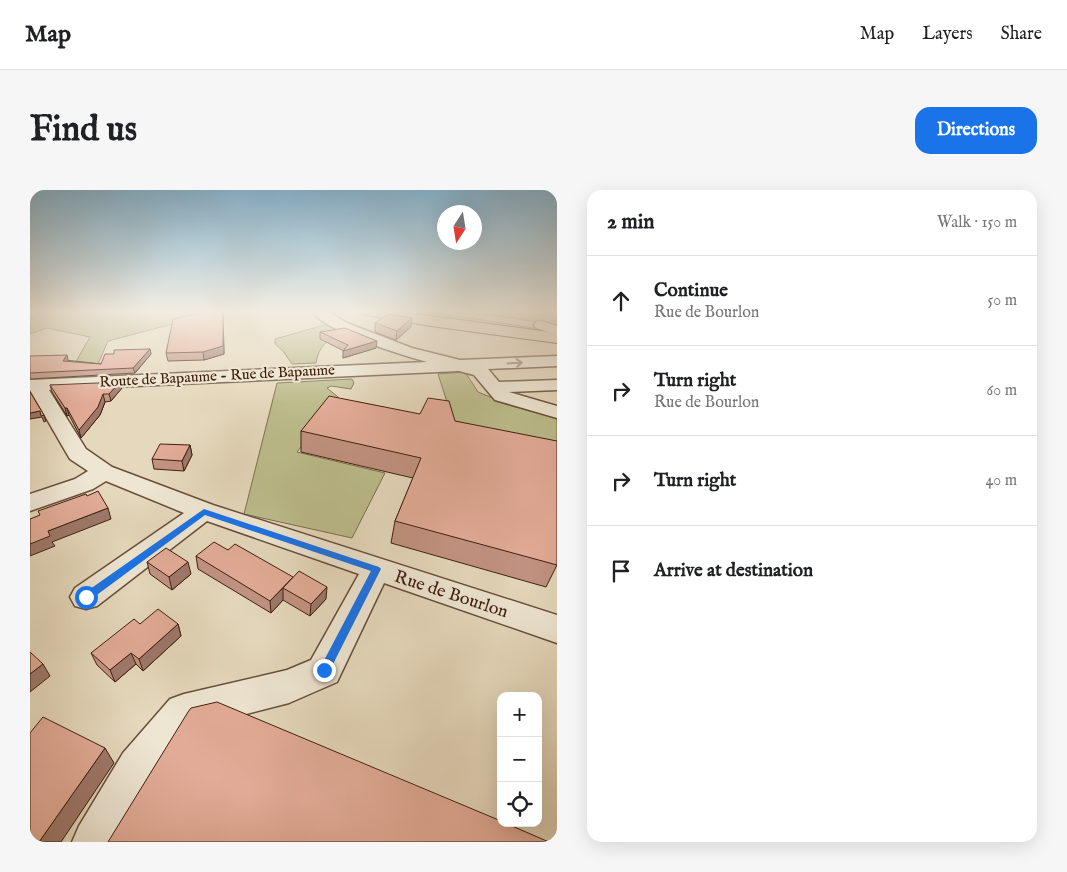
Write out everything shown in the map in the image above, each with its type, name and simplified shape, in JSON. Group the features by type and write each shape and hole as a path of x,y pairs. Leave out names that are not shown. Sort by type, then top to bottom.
{"street":[{"path":"381,341 406,351 480,371 502,396 557,412"},
{"path":"396,369 408,360 406,351"},
{"name":"Route de Bapaume - Rue de Bapaume","path":"34,385 557,360"},
{"name":"Rue de Bourlon","path":"34,385 78,454 104,472 204,512 557,629"},
{"path":"493,388 557,385"},
{"path":"30,502 84,484 104,472"},
{"path":"86,597 204,512"},
{"path":"95,842 138,768 184,712 289,686 324,670 376,569"}],"green space":[{"path":"87,341 108,341 98,364 74,365"},
{"path":"275,341 327,341 319,352 316,363 292,364 283,351 275,344"},
{"path":"465,372 478,392 512,406 557,418 557,454 457,433 438,374"},
{"path":"352,379 354,383 351,389 331,386 327,388 338,399 297,452 385,473 352,538 244,514 277,383"}],"building":[{"path":"168,341 223,341 223,346 203,352 166,353"},
{"path":"340,341 376,341 343,351 348,345"},
{"path":"150,349 133,368 30,373 30,356 67,355 63,361 101,364 105,354 114,354 114,350"},
{"path":"120,382 109,394 103,394 98,407 79,430 67,408 65,408 50,385"},
{"path":"30,392 44,415 41,416 40,411 30,413"},
{"path":"329,396 420,414 428,398 449,401 455,421 557,441 557,565 395,521 421,458 301,431"},
{"path":"160,444 190,445 182,461 152,459"},
{"path":"98,491 108,508 48,531 50,536 30,544 30,519 40,515 38,511"},
{"path":"214,542 228,550 235,544 293,577 270,601 196,556"},
{"path":"166,548 188,562 169,577 147,562"},
{"path":"299,571 327,587 311,604 283,588"},
{"path":"158,609 178,624 139,659 131,653 110,670 91,653 134,619 140,624"},
{"path":"30,652 43,664 30,674"},
{"path":"217,702 497,819 497,827 514,827 549,842 108,842 191,708"},
{"path":"43,717 105,748 39,842 30,842 30,733"}],"route":[{"path":"86,597 204,512 376,569 324,670"}]}
